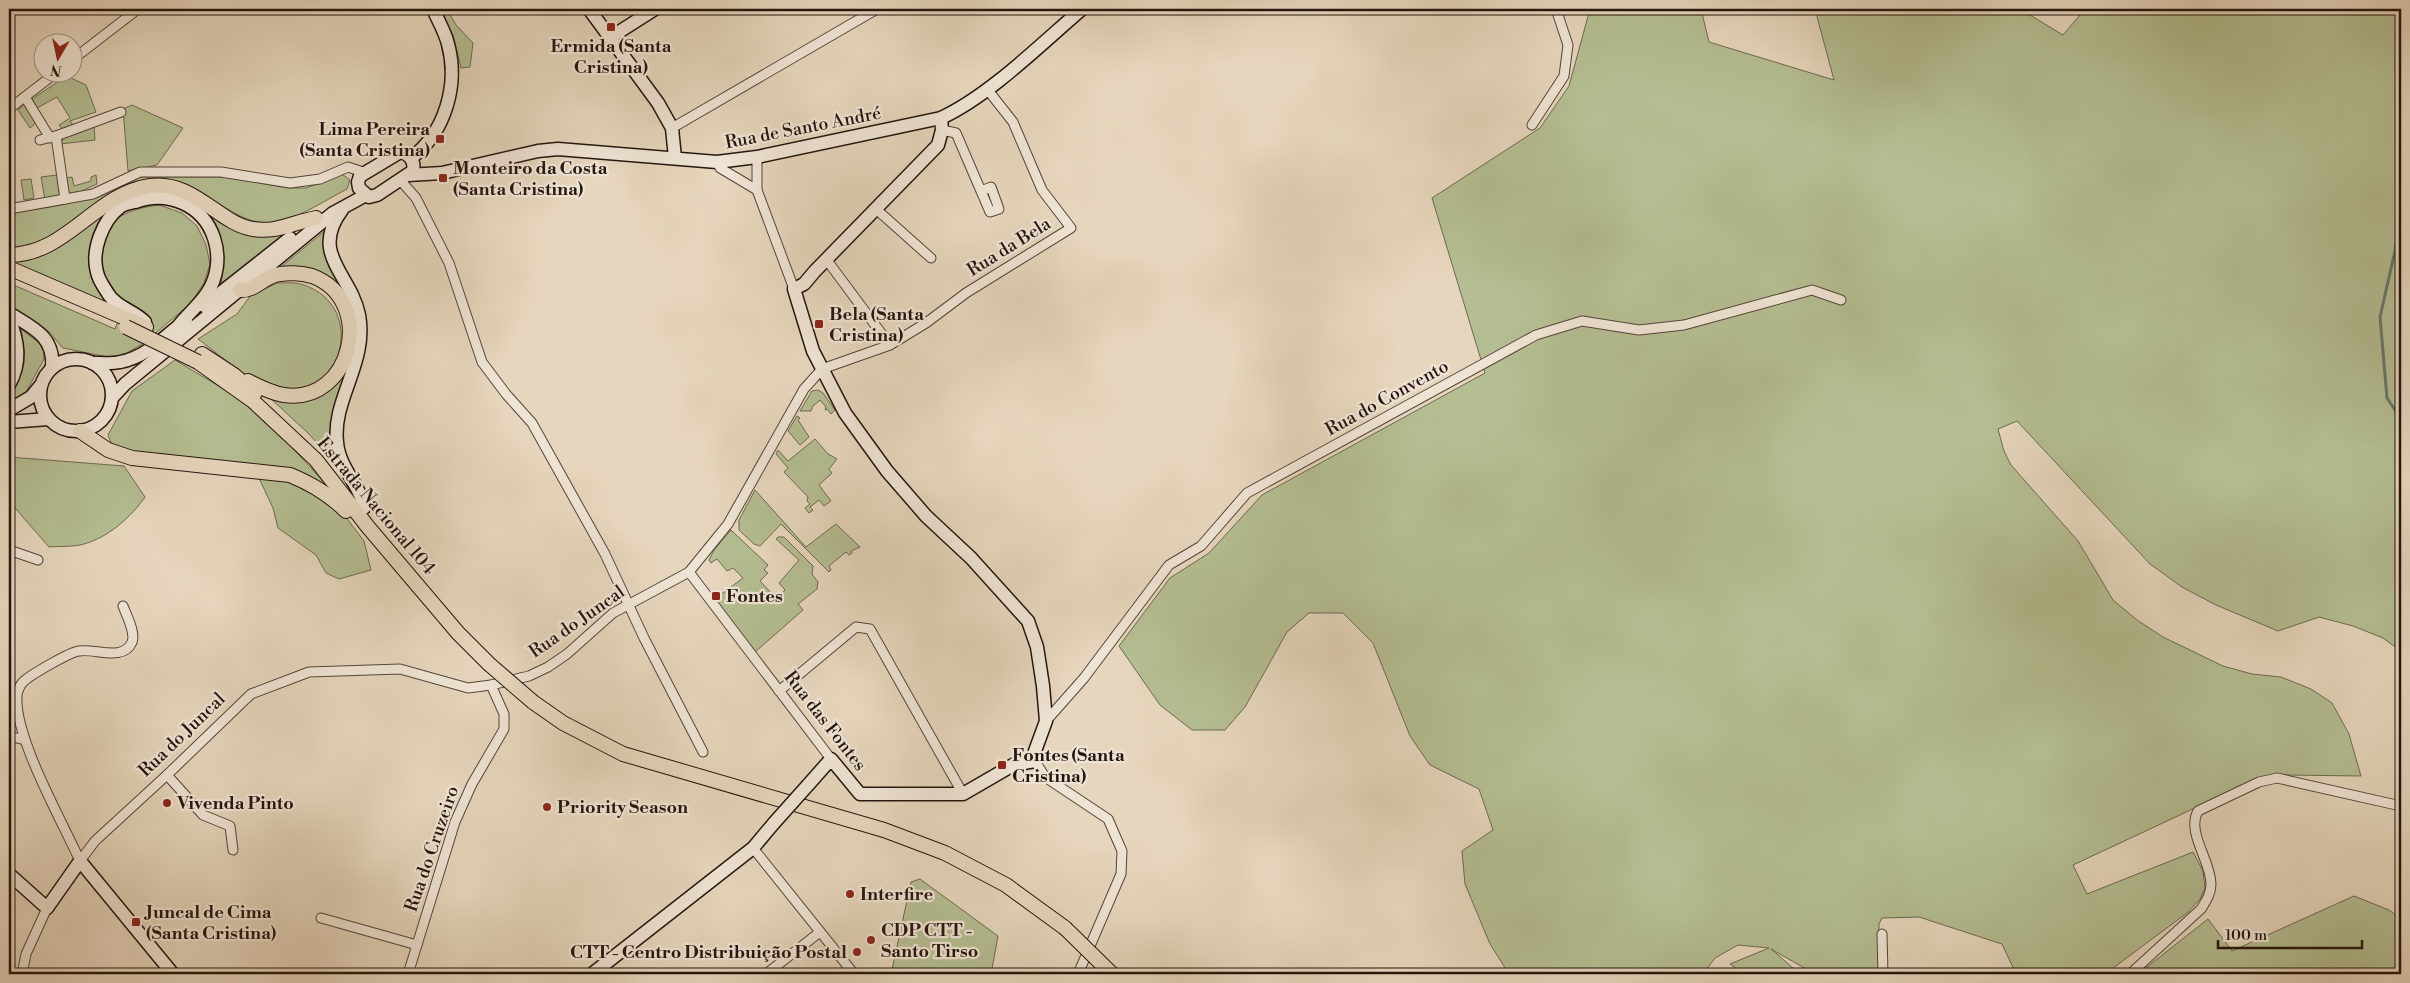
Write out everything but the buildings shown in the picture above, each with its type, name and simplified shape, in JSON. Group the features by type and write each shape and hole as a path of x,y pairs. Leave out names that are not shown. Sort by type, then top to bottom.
{"main road":[{"path":"52,367 72,359 92,363 120,362 136,357 152,348 316,218 363,192 377,195 408,170 434,135 443,118 451,80 448,43 433,9"},
{"path":"589,9 658,103 672,128 675,158"},
{"path":"611,37 655,9"},
{"name":"Rua de Santo André","path":"408,170 435,174 538,151 558,149 717,162 757,157 942,124 987,89 1082,9"},
{"path":"942,124 938,146 826,259 804,284 794,289 813,351 844,413 887,471 926,516 971,558 1028,621 1037,647 1046,721 1034,751 1035,761 1013,765 963,794"},
{"path":"363,192 358,182 360,176 400,152 406,154 408,170"},
{"path":"9,255 20,255 53,244 116,197 133,190 152,186 169,187 197,196 234,221 251,229 270,230 316,218"},
{"path":"112,398 125,384 333,212 363,192"},
{"path":"146,327 145,320 125,310 108,295 96,271 96,248 105,226 121,206 144,198 168,198 186,204 200,214 210,225 217,248 218,264 207,293 180,324"},
{"path":"346,204 333,224 329,246 332,261 353,296 359,315 360,337 357,361 341,409 336,441 340,459 364,500 364,508"},
{"name":"Estrada Nacional 104","path":"9,268 146,327 234,375 320,454 364,508 426,595"},
{"path":"234,375 267,391 284,396 304,395 325,386 337,374 347,357 351,337 348,315 342,302 330,287 313,276 291,273 274,275 247,290 240,290"},
{"name":"Estrada Nacional 104","path":"9,276 200,358 253,401 316,460 368,527 426,595"},
{"path":"9,313 39,333 49,343 53,356 52,367 40,386 31,397 9,410"},
{"path":"9,318 17,339 18,355 17,368 9,385"},
{"path":"40,386 41,404 48,419 57,426 68,430 80,431 98,424 110,408 112,398 108,377 92,363"},
{"path":"9,422 48,419"},
{"path":"80,431 108,450 132,458 290,475 311,483 332,496 360,526 368,527"},
{"path":"426,595 458,633 489,664 533,702 563,723 623,754 653,765 884,830 945,853 1006,885 1065,928 1112,974"},
{"path":"592,974 753,848 831,759"},
{"name":"Rua das Fontes","path":"831,759 860,794 963,794"},
{"path":"80,861 173,974"},
{"name":"Rua do Juncal","path":"47,908 80,861"},
{"path":"9,874 47,908"}],"street":[{"path":"82,52 138,9"},
{"path":"672,128 877,9"},
{"path":"1532,126 1564,76 1568,44 1556,9"},
{"path":"9,109 44,82"},
{"name":"Rua da Bela","path":"822,368 890,346 926,323 966,293 1070,228 1042,190 1013,122 987,89"},
{"path":"26,96 53,137 65,199"},
{"path":"40,140 121,112"},
{"path":"942,124 956,133 981,191"},
{"path":"757,157 757,190 794,289"},
{"path":"717,162 720,168 757,190"},
{"path":"9,208 93,194 140,172 221,172 290,183 320,179 348,167 366,172"},
{"path":"408,170 416,198 449,263 482,362 506,394 532,423 605,554 703,752"},
{"path":"876,209 931,258"},
{"path":"826,259 890,346"},
{"name":"Rua do Convento","path":"1046,721 1084,678 1169,565 1201,546 1247,493 1536,335 1582,321 1639,330 1684,325 1812,290 1841,300"},
{"name":"Rua do Juncal","path":"80,861 95,841 167,776 251,694 309,672 400,669 468,688 491,686 530,676 548,667 567,654 613,613 689,572 728,524 804,389 822,368"},
{"path":"9,550 38,560"},
{"name":"Rua das Fontes","path":"689,572 831,759"},
{"path":"80,861 24,740 17,694 22,682 68,654 80,650 117,653 126,649 132,642 132,636 123,606"},
{"path":"779,691 856,627 870,629 963,794"},
{"name":"Rua do Cruzeiro","path":"408,974 455,822 472,784 504,729 504,714 491,686"},
{"path":"9,736 24,740"},
{"path":"1035,761 1045,777 1108,819 1122,852 1121,874 1078,974"},
{"path":"167,776 203,815 230,826 233,850"},
{"path":"2130,974 2201,909 2209,897 2211,884 2209,870 2195,827 2194,818 2198,811 2259,782 2277,778 2401,806"},
{"path":"753,848 854,974"},
{"name":"Rua do Juncal","path":"22,974 26,954 47,908"},
{"path":"321,918 417,945"},
{"path":"766,974 820,932"},
{"path":"1882,934 1883,974"}],"green space":[{"path":"440,9 447,9 456,25 473,43 470,67 461,68 453,35"},
{"path":"1590,9 1701,9 1709,42 1834,80 1815,9 2020,9 2063,35 2085,9 2401,9 2401,651 2383,638 2353,626 2319,617 2278,631 2216,605 2182,587 2150,564 2017,421 1998,429 2004,451 2011,465 2078,541 2113,600 2137,620 2163,637 2223,666 2252,674 2281,677 2311,689 2332,703 2349,734 2361,776 2285,775 2259,778 2073,865 2087,894 2193,852 2203,871 2205,888 2200,899 2187,913 2105,974 2016,974 2002,944 1919,917 1882,918 1879,924 1879,974 1815,974 1771,949 1800,974 1750,974 1743,968 1740,971 1730,964 1769,948 1738,945 1715,958 1703,974 1509,974 1490,944 1465,884 1462,851 1493,830 1479,789 1430,765 1410,736 1373,643 1343,613 1309,613 1287,632 1245,707 1225,730 1192,730 1160,705 1119,646 1170,578 1209,553 1262,495 1485,373 1432,198 1540,128 1569,86"},
{"path":"58,82 80,82 86,85 96,112 70,121 74,126 63,130 59,125 70,118 57,97 37,108 32,99"},
{"path":"26,103 36,123 30,128 18,110"},
{"path":"132,105 183,128 157,165 128,171 123,109"},
{"path":"94,125 95,140 60,144 64,137"},
{"path":"342,174 350,180 347,189 296,216 278,222 265,223 252,221 240,216 205,194 181,183 162,179 143,180 117,189 54,234 30,244 9,248 9,214 103,195 138,177 227,177 288,188 306,188"},
{"path":"57,175 60,197 45,200 41,177"},
{"path":"96,175 97,184 73,195 67,193 65,178 72,177 74,186 91,181 91,177"},
{"path":"31,179 34,198 24,200 21,180"},
{"path":"122,201 101,220 90,244 90,265 96,285 107,304 13,263 45,251"},
{"path":"195,203 251,233 288,234 221,284 223,248 217,231"},
{"path":"159,205 182,213 197,226 206,245 210,264 204,283 190,304 144,343 123,355 108,357 63,348 48,331 9,307 9,283 115,329 125,304 107,282 104,274 101,258 106,238 114,223 121,216 139,209"},
{"path":"326,230 350,303 337,286 276,271"},
{"path":"277,283 301,284 324,296 336,312 341,331 339,350 332,367 320,381 303,390 282,391 260,383 238,370 198,339 237,314 251,295"},
{"path":"21,329 43,346 44,359 25,394 9,404 24,363"},
{"path":"175,360 237,397 287,442 333,492 321,484 121,450 111,443 108,435 132,391"},
{"path":"351,361 336,464 308,433 269,397 288,401"},
{"path":"818,390 823,393 835,410 831,414 827,409 825,410 826,407 820,400 813,406 811,411 800,411 812,391"},
{"path":"797,416 800,418 798,420 809,437 800,445 788,431"},
{"path":"815,439 828,454 837,459 829,469 832,473 819,485 831,501 824,506 819,500 810,507 813,510 809,513 805,508 810,504 807,501 808,497 784,472 788,468 776,454 778,450 788,461"},
{"path":"9,457 124,466 145,497 126,519 102,537 80,545 49,547 9,501"},
{"path":"258,476 295,483 319,495 345,516 364,541 371,570 339,579 326,573 316,555 278,528 273,508"},
{"path":"755,490 806,547 836,524 860,547 851,551 852,553 849,555 846,552 829,566 831,570 829,572 781,524 760,546 754,544 739,530 739,520"},
{"path":"731,530 768,565 764,570 768,573 760,581 777,599 785,590 779,583 799,560 776,539 778,537 784,537 813,566 812,574 818,582 817,589 798,604 803,610 755,652 715,599 743,578 733,568 727,571 717,559 711,563 709,560 714,550"},
{"path":"920,879 998,936 991,974 891,974 911,882"},
{"path":"2354,896 2389,910 2401,919 2401,974 2138,974 2208,919 2232,951"}],"waterway":[{"path":"2401,208 2395,251 2380,317 2387,398 2401,419"}],"place":[{"name":"Ermida (Santa Cristina)","path":"611,27"},
{"name":"Lima Pereira (Santa Cristina)","path":"440,139"},
{"name":"Monteiro da Costa (Santa Cristina)","path":"443,178"},
{"name":"Bela (Santa Cristina)","path":"819,324"},
{"name":"Fontes","path":"716,596"},
{"name":"Fontes (Santa Cristina)","path":"1002,765"},
{"name":"Vivenda Pinto","path":"167,803"},
{"name":"Priority Season","path":"547,807"},
{"name":"Interfire","path":"850,894"},
{"name":"Juncal de Cima (Santa Cristina)","path":"136,922"},
{"name":"CDP CTT - Santo Tirso","path":"871,940"},
{"name":"CTT - Centro Distribuição Postal","path":"857,952"}]}
